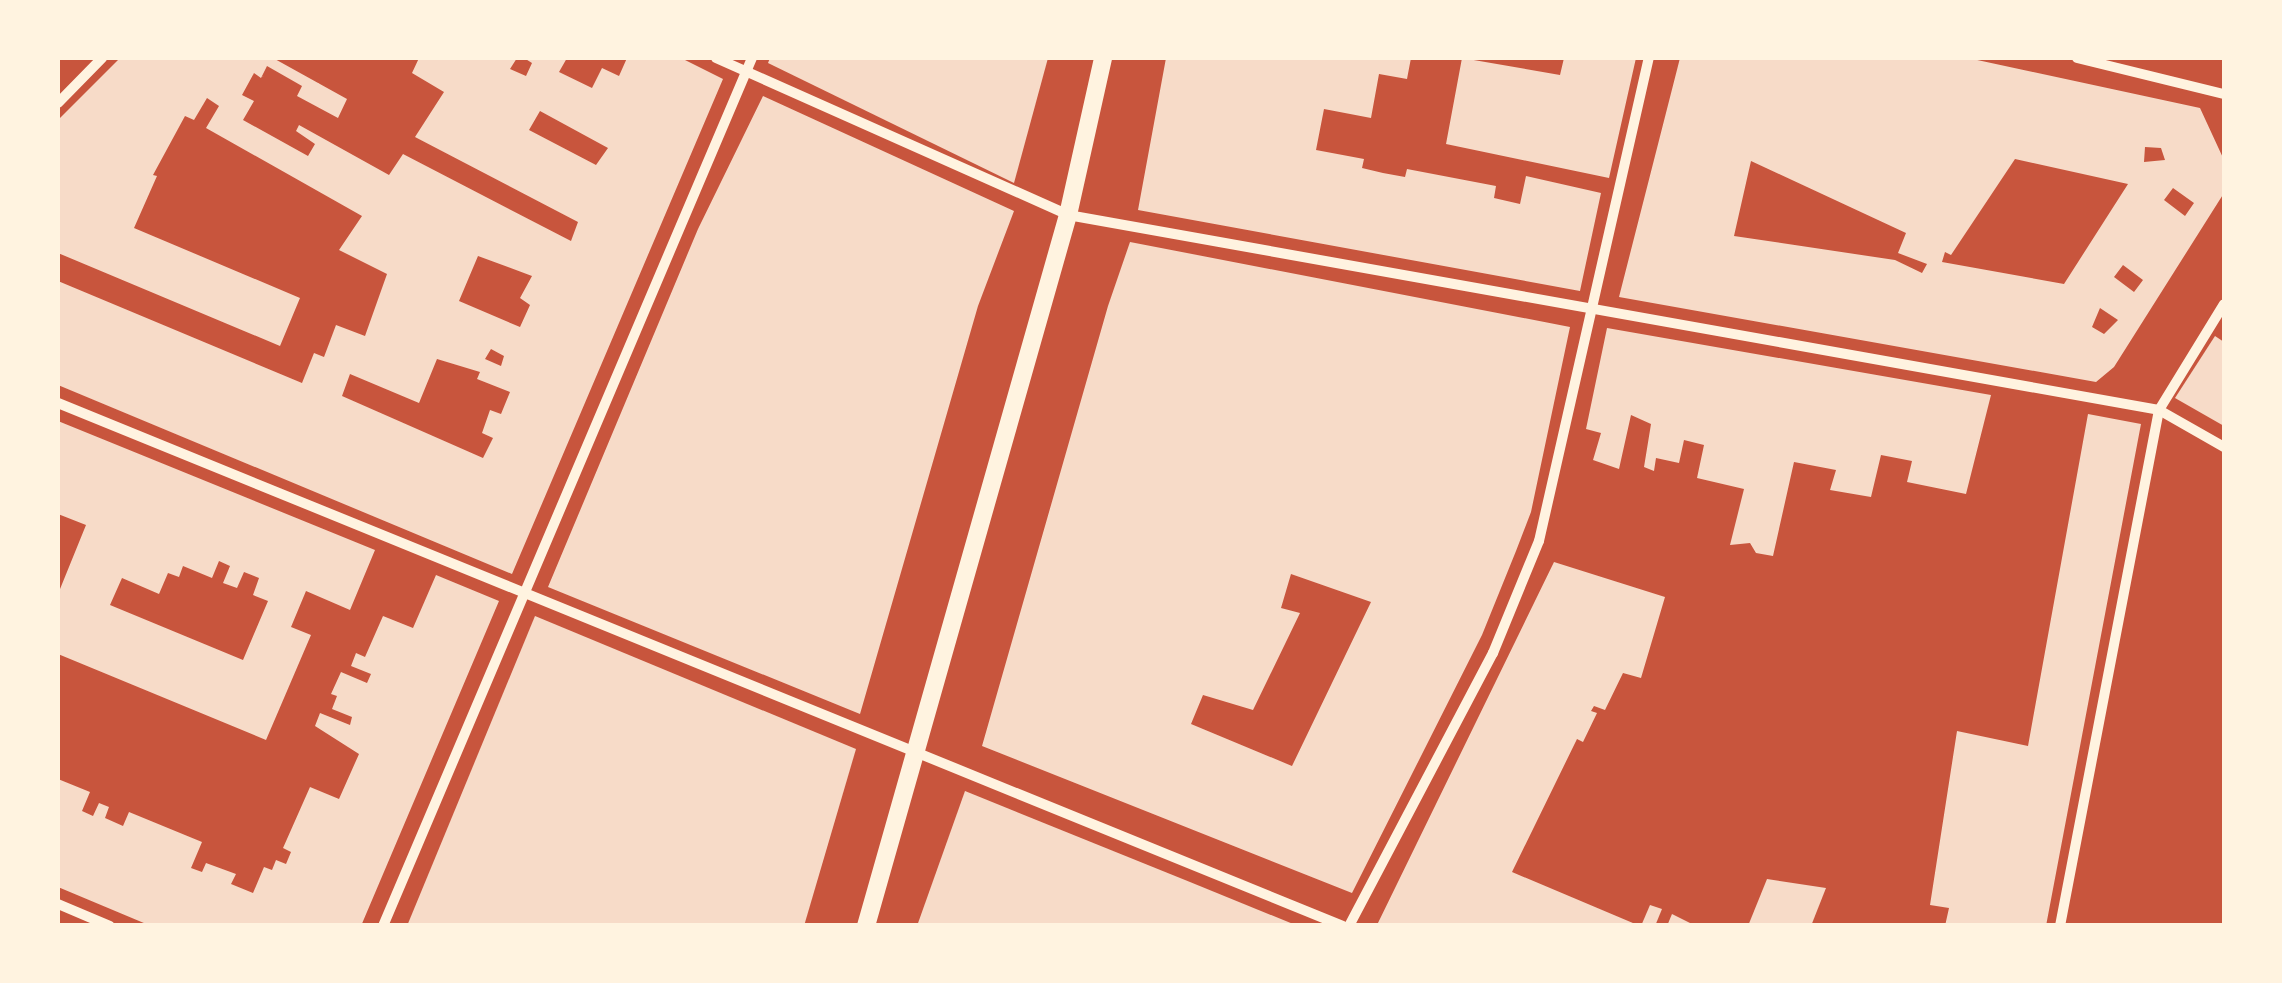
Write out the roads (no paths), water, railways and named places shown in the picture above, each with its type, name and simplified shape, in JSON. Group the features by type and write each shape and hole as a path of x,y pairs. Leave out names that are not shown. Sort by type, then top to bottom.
{"street":[{"path":"58,103 102,58"},
{"path":"716,58 1068,215 2159,410 2224,447"},
{"path":"383,926 527,596 752,58"},
{"path":"866,926 1068,215 1103,58"},
{"path":"58,404 1346,926 1493,654 1539,541 1648,58"},
{"path":"2078,58 2224,94"},
{"path":"2060,926 2159,410 2224,304"},
{"path":"58,904 110,926"}]}
